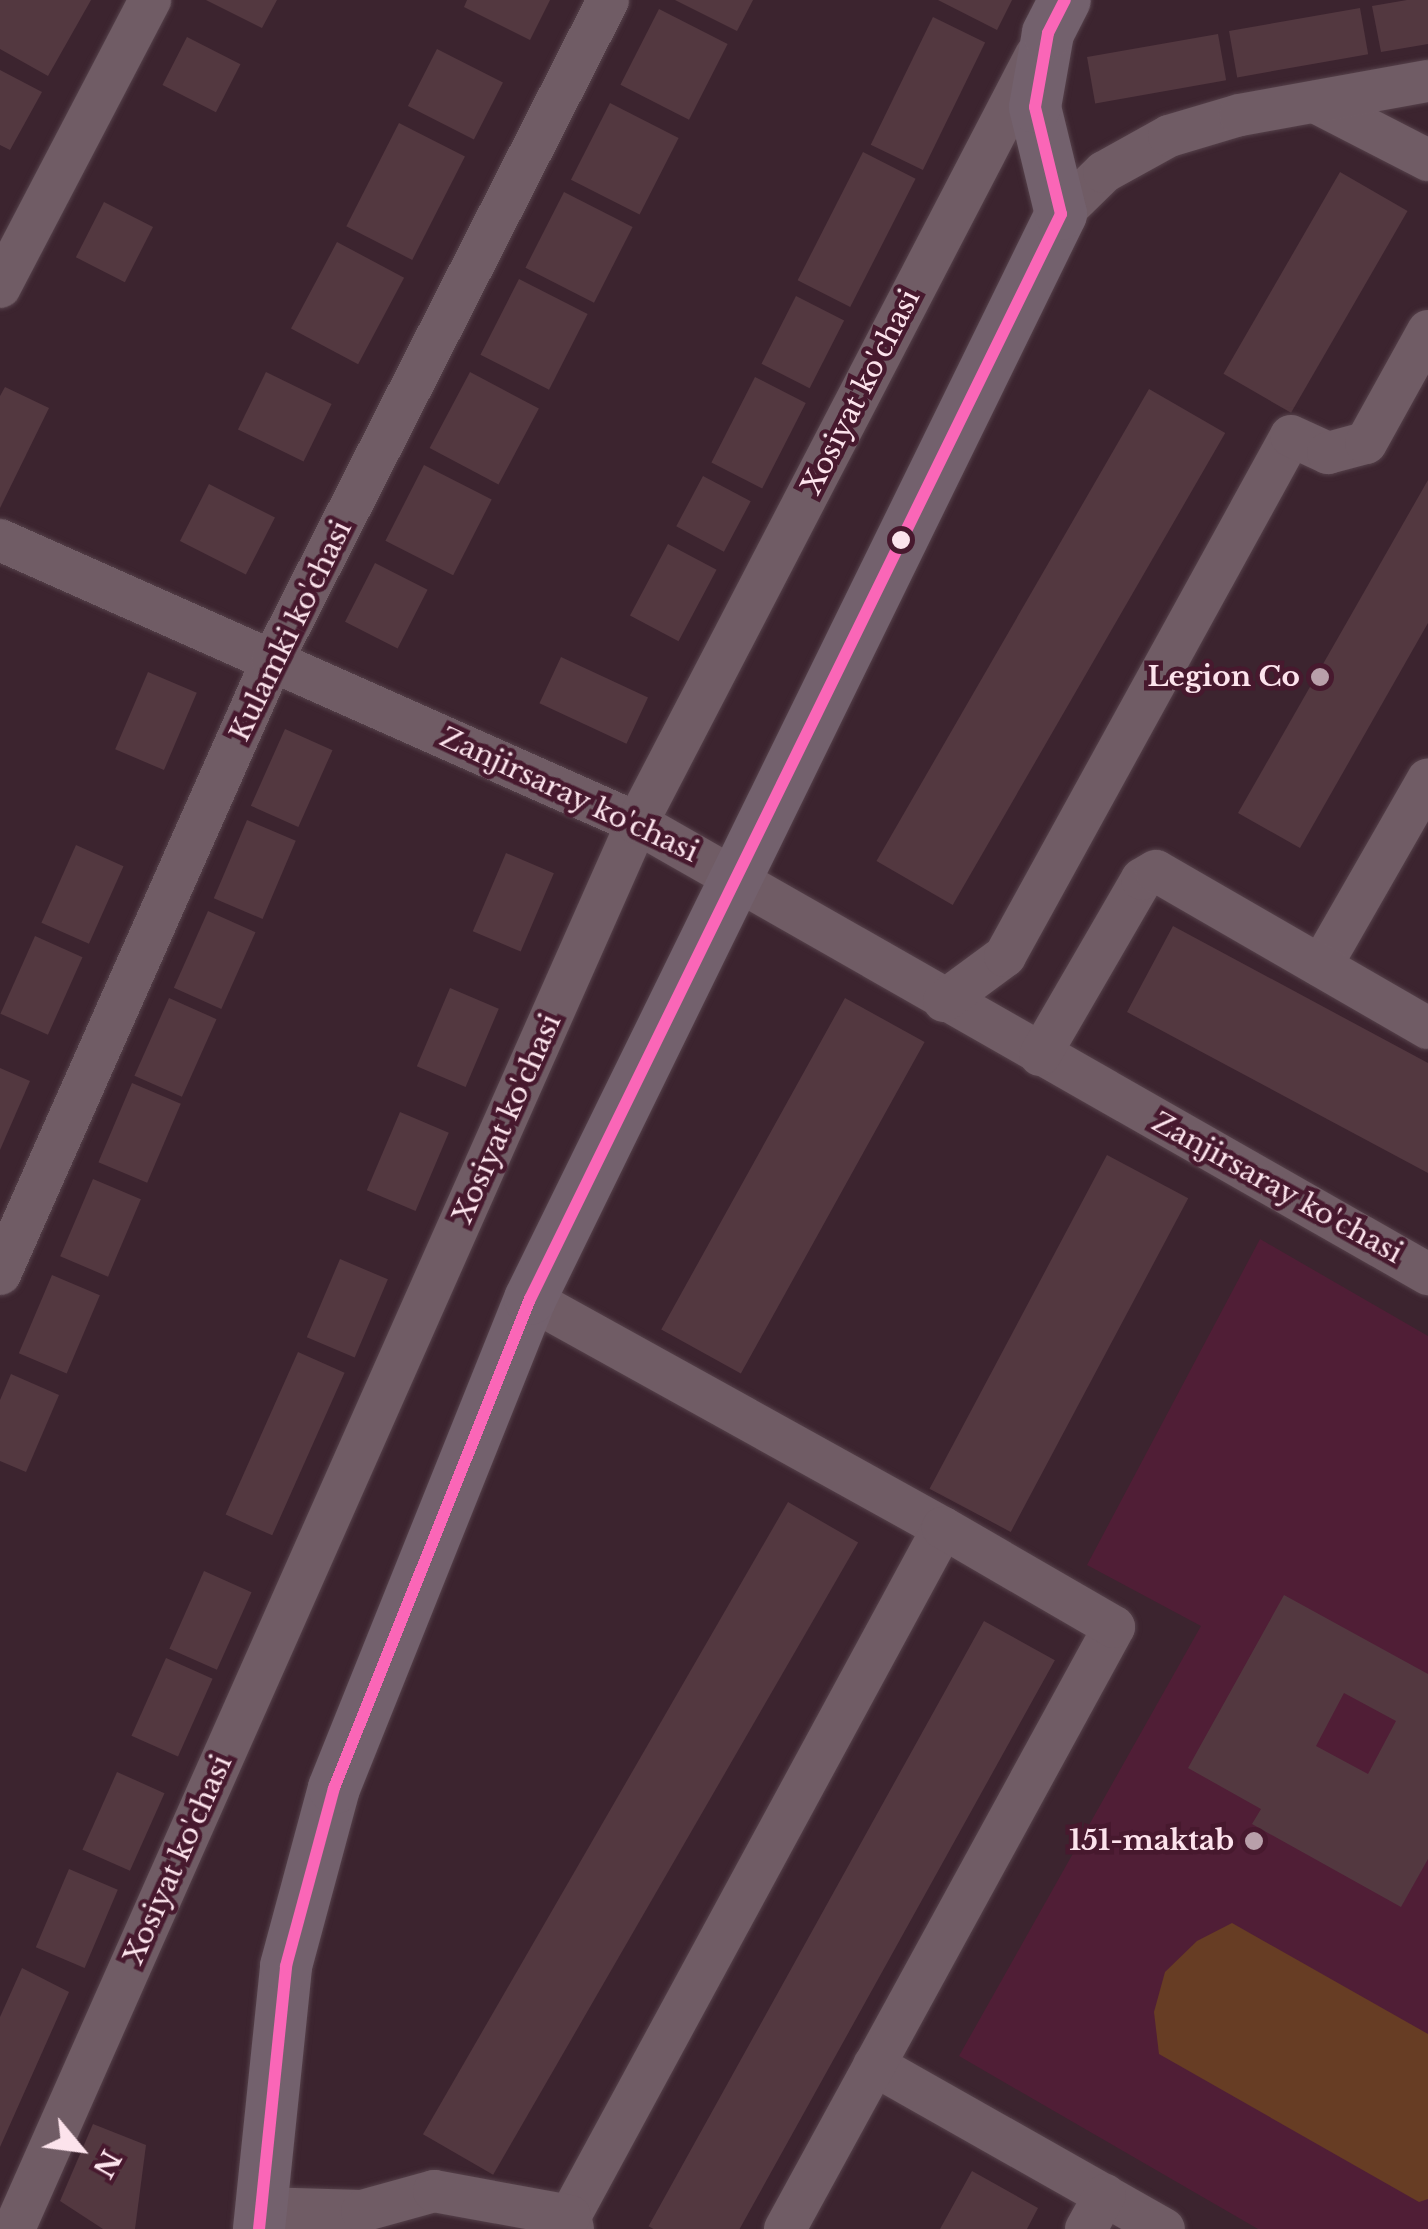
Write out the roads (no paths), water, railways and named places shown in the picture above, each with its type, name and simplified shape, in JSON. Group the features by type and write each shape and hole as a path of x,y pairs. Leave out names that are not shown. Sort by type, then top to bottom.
{"main road":[{"name":"Xosiyat ko'chasi","path":"1056,16 1035,107 1062,214"},
{"path":"260,2218 286,1966 313,1846 530,1299 734,873 1062,214"}],"street":[{"path":"0,287 150,0"},
{"name":"Kulamki ko'chasi","path":"0,1274 272,660 608,0"},
{"name":"Xosiyat ko'chasi","path":"14,2229 637,823 1056,16"},
{"path":"1062,214 1104,172 1169,136 1428,81"},
{"path":"1315,102 1428,160"},
{"path":"944,1002 1005,956 1290,436 1328,452 1366,444 1428,331"},
{"name":"Zanjirsaray ko'chasi","path":"0,540 637,823 734,873 944,1002 1428,1274"},
{"path":"1321,966 1428,779"},
{"path":"1040,1055 1142,879 1156,871 1428,1028"},
{"path":"530,1299 1114,1627 786,2229"},
{"path":"260,2218 362,2212 434,2191 571,2223 943,1528"},
{"path":"874,2065 1095,2212 1164,2229"}],"place":[{"name":"Legion Co","path":"1320,677"},
{"name":"151-maktab","path":"1254,1841"}]}
